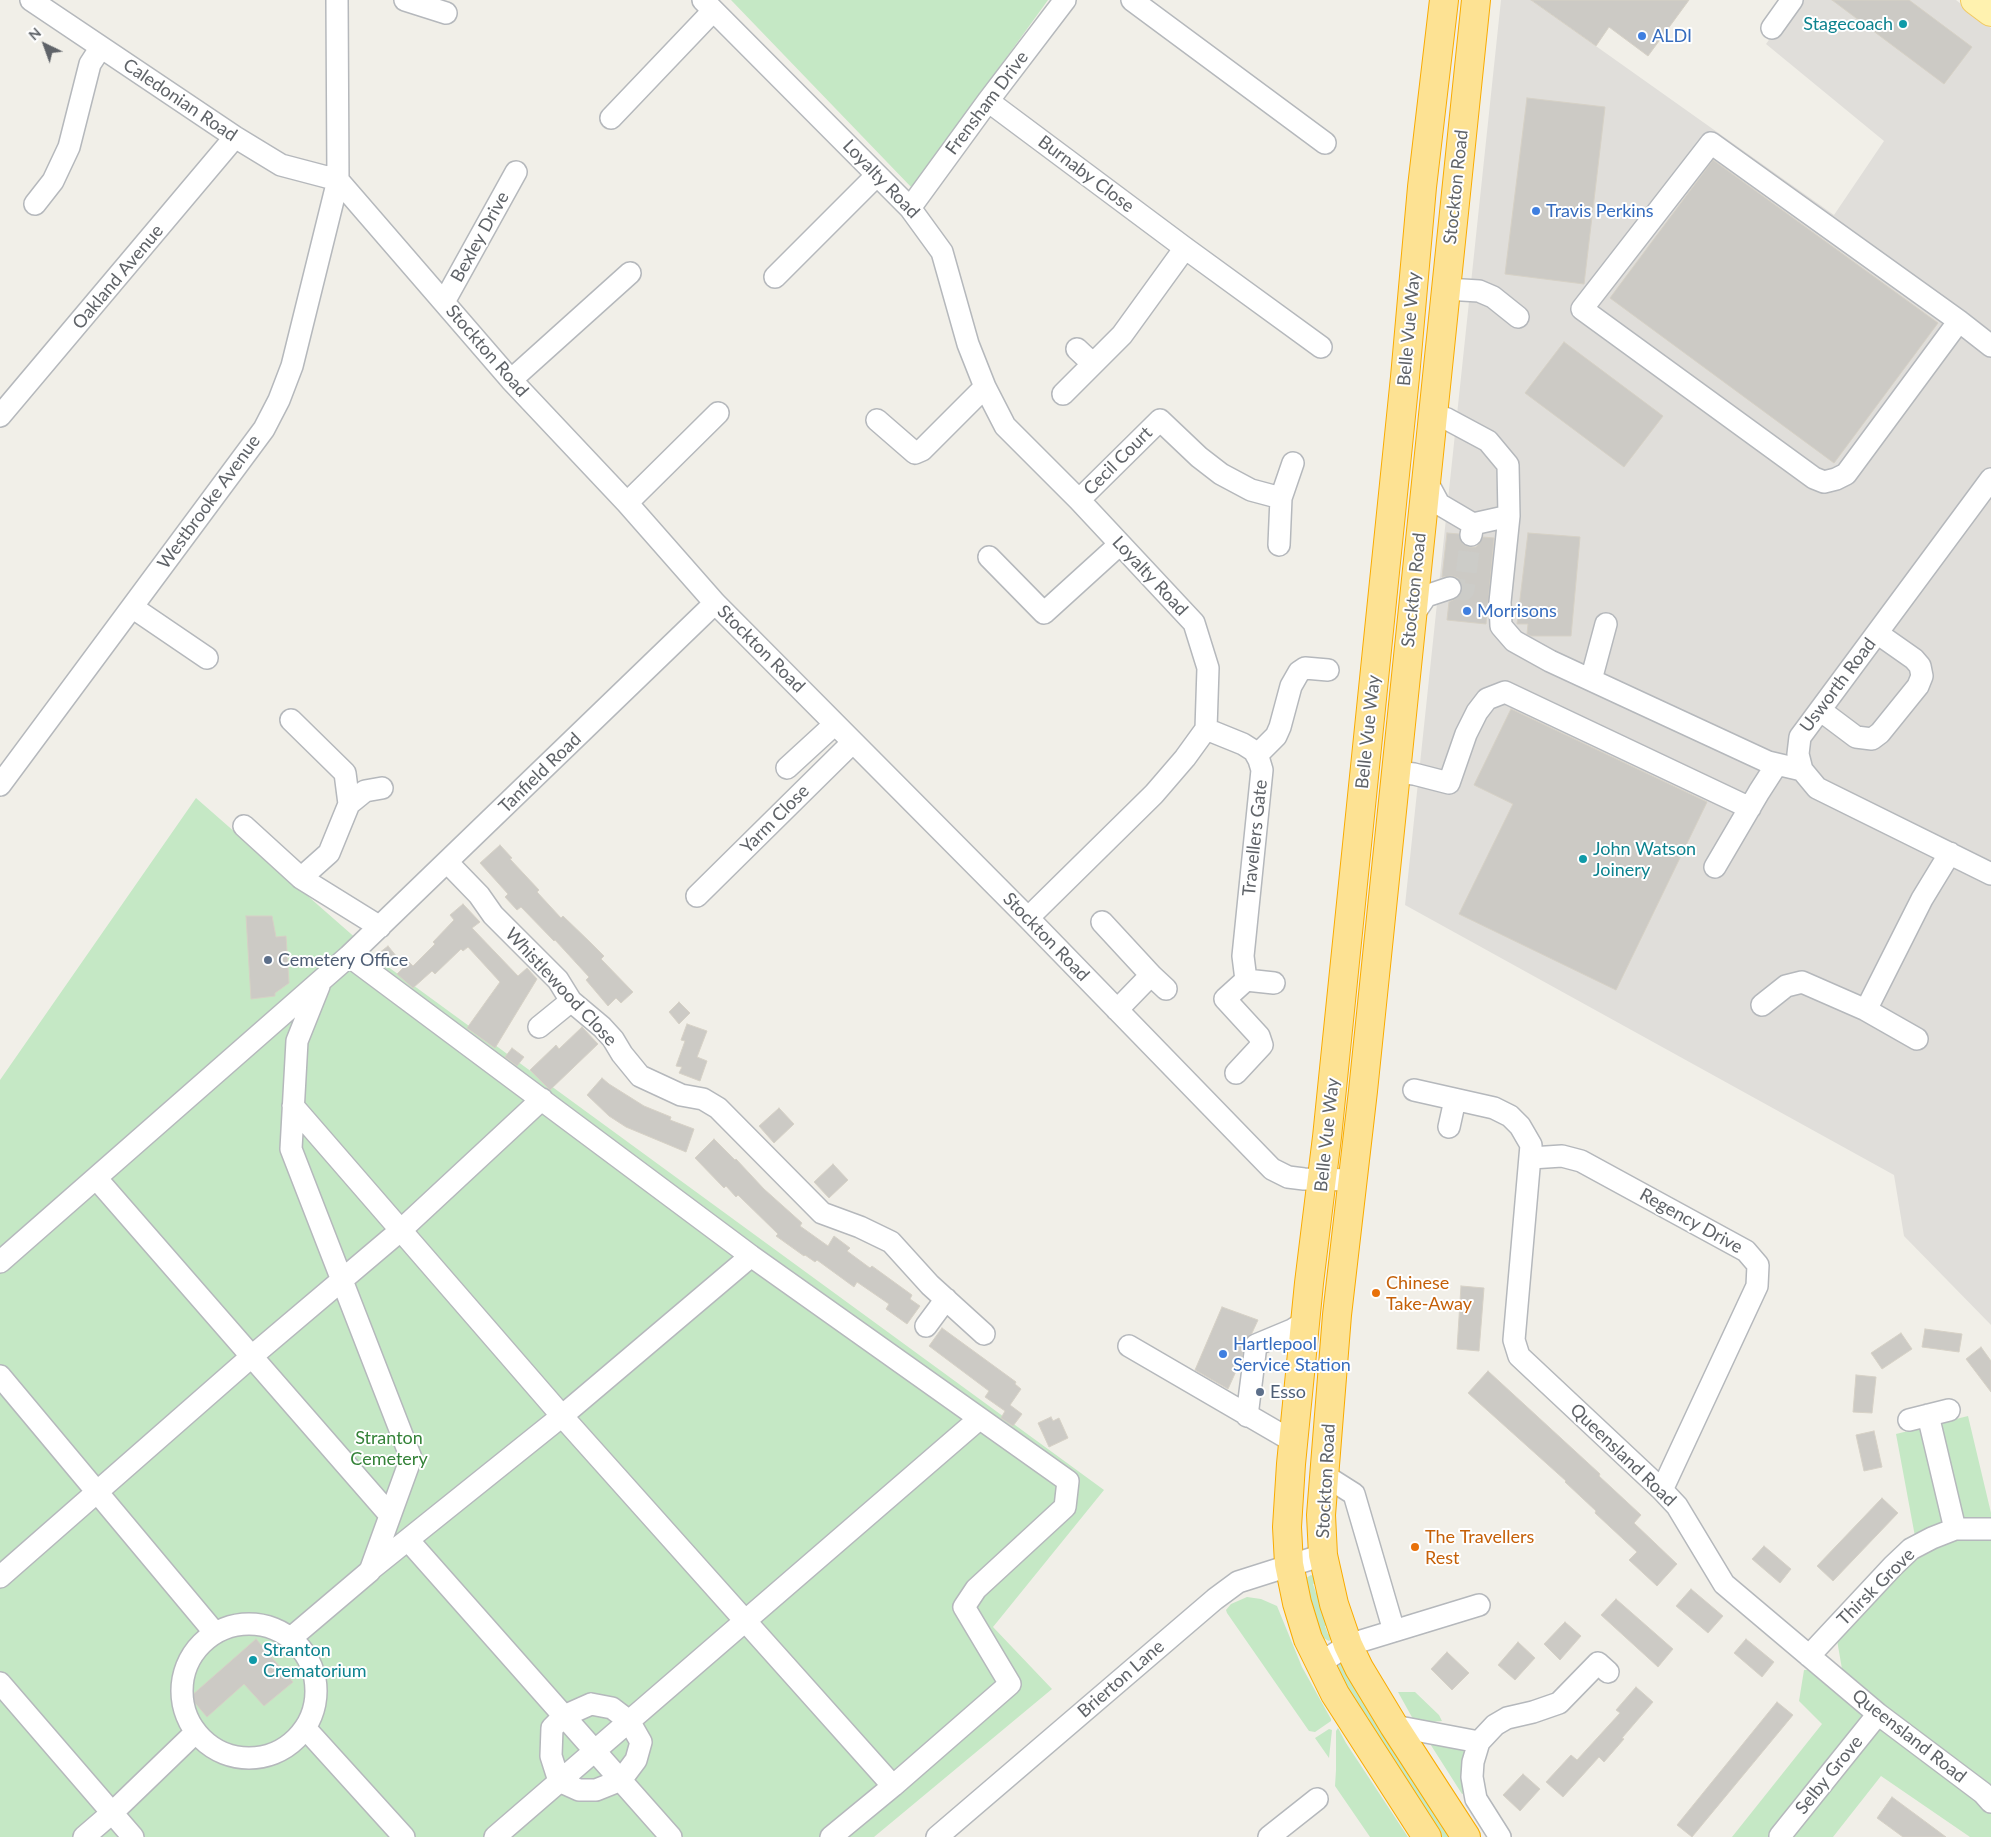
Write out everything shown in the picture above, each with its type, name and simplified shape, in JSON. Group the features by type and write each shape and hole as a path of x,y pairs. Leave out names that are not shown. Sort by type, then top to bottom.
{"highway":[{"name":"Belle Vue Way","path":"1292,1453 1405,377 1422,187 1444,0"},
{"name":"Stockton Road","path":"1466,1837 1394,1726 1359,1668 1348,1645 1334,1604 1323,1555 1321,1516 1337,1315 1353,1180 1476,0"},
{"name":"Stockton Road","path":"1292,1453 1287,1527 1289,1564 1296,1603 1308,1639 1339,1701 1427,1837"}],"main road":[{"path":"1975,0 1991,12"}],"street":[{"name":"Caledonian Road","path":"31,0 235,137 281,165 338,180"},
{"path":"337,0 338,180"},
{"path":"405,0 446,13"},
{"name":"Frensham Drive","path":"910,208 1065,0"},
{"path":"1132,0 1326,143"},
{"path":"1772,28 1792,0"},
{"name":"Loyalty Road","path":"611,118 708,5 878,174 910,208 942,252 968,344 985,387 1005,426 1079,500 1194,623 1208,668 1206,729"},
{"path":"35,204 53,181 70,147 90,64 101,47"},
{"name":"Burnaby Close","path":"988,101 1185,248 1322,346"},
{"name":"Oakland Avenue","path":"0,416 235,137"},
{"path":"1959,321 1846,474 1824,482 1814,478 1582,309 1711,143 1959,321 1991,346"},
{"name":"Bexley Drive","path":"444,302 516,172"},
{"path":"775,276 878,174"},
{"name":"Stockton Road","path":"338,180 508,376 627,502 715,603 1028,918 1272,1169 1288,1177 1353,1180"},
{"name":"Westbrooke Avenue","path":"0,785 264,429 279,400 292,366 338,180"},
{"path":"1063,394 1122,335 1185,248"},
{"path":"508,376 630,273"},
{"path":"1446,289 1478,291 1492,297 1518,317"},
{"path":"508,376 588,298"},
{"path":"1077,349 1093,364"},
{"path":"877,420 915,453 922,450 985,387"},
{"path":"627,502 718,413"},
{"path":"1433,414 1447,419 1488,441 1508,465 1509,516 1500,602 1501,626 1514,641 1550,661 1768,762 1802,770 1817,788 1991,874"},
{"name":"Cecil Court","path":"1079,500 1160,420 1200,457 1222,474 1251,490 1281,498"},
{"path":"1279,546 1281,498 1293,463"},
{"name":"Usworth Road","path":"1802,770 1798,754 1800,737 1991,479"},
{"path":"1426,480 1439,504 1472,530 1509,516"},
{"path":"989,557 1044,613 1120,544"},
{"path":"1411,618 1426,596 1450,588"},
{"name":"Tanfield Road","path":"0,1262 357,949 715,603"},
{"path":"132,607 207,658"},
{"path":"1591,680 1606,624"},
{"path":"1820,710 1856,737 1872,740 1880,733 1918,686 1922,676 1920,666 1914,659 1877,633"},
{"path":"1257,755 1276,736 1291,686 1299,672 1305,668 1328,670"},
{"path":"1395,772 1414,774 1449,783 1466,734 1476,712 1487,699 1505,692 1750,808"},
{"path":"291,720 345,773 349,804"},
{"path":"787,768 835,724"},
{"path":"1028,918 1154,794 1185,758 1206,729"},
{"name":"Travellers Gate","path":"1206,729 1243,744 1254,751 1262,770 1243,956 1246,980"},
{"name":"Yarm Close","path":"697,896 854,742"},
{"path":"1715,867 1777,764"},
{"path":"301,878 329,853 349,804 365,791 382,788"},
{"path":"244,826 301,878 380,927"},
{"path":"1866,1010 1922,899 1950,854"},
{"name":"Whistlewood Close","path":"447,862 479,896 493,915 558,980 571,1001 602,1027 613,1039 622,1054 640,1076 681,1095 702,1099 718,1108 822,1213 860,1227 891,1242 930,1285 984,1334"},
{"path":"1102,922 1159,982 1117,1010"},
{"path":"357,949 542,1100 751,1256 1068,1481 1065,1507 976,1589 964,1607 1010,1684 893,1786 831,1837"},
{"path":"1236,1073 1262,1045 1259,1036 1225,999 1246,980 1274,983"},
{"path":"321,981 297,1041 291,1149 410,1458 370,1570"},
{"path":"1762,1004 1786,986 1802,982 1866,1010 1917,1039"},
{"path":"539,1027 571,1001"},
{"name":"Queensland Road","path":"1414,1090 1494,1108 1510,1116 1520,1126 1531,1145 1514,1340 1519,1356 1677,1506 1724,1584 1878,1714 1983,1793 1991,1802"},
{"path":"0,1578 252,1357 401,1230 542,1100"},
{"path":"1449,1127 1455,1100"},
{"path":"293,1106 562,1416 893,1786"},
{"name":"Regency Drive","path":"1531,1158 1562,1156 1581,1161 1746,1251 1758,1265 1757,1286 1662,1490"},
{"path":"96,1178 390,1515"},
{"path":"291,1638 370,1570 562,1416 751,1256"},
{"path":"926,1326 946,1299"},
{"path":"1247,1416 1256,1345 1292,1330 1306,1321"},
{"path":"1128,1346 1247,1416 1292,1453"},
{"path":"0,1376 215,1633"},
{"path":"1949,1410 1919,1418 1955,1529 1991,1529"},
{"path":"495,1837 980,1419"},
{"path":"1324,1475 1354,1494 1394,1631"},
{"name":"Thirsk Grove","path":"1809,1656 1893,1566 1911,1550 1932,1538 1955,1529"},
{"path":"408,1540 671,1837"},
{"name":"Brierton Lane","path":"937,1837 1203,1608 1238,1582 1289,1564 1323,1555"},
{"path":"1320,1664 1348,1645 1479,1606"},
{"path":"237,1625 270,1627 291,1638 308,1658 316,1680 315,1707 306,1728 284,1749 262,1758 238,1758 223,1753 196,1732 185,1711 182,1687 188,1664 200,1645 215,1633 237,1625"},
{"path":"1500,1837 1476,1799 1472,1777 1472,1762 1479,1742 1495,1725 1507,1718 1559,1703 1598,1663 1608,1672"},
{"path":"0,1683 133,1837"},
{"path":"591,1704 612,1708 629,1721 640,1742 636,1760 621,1780 596,1790 579,1790 559,1781 550,1756 552,1728 564,1716 591,1704"},
{"name":"Selby Grove","path":"1780,1836 1878,1714"},
{"path":"1394,1726 1479,1742"},
{"path":"306,1728 404,1837"},
{"path":"84,1837 113,1812 196,1732"},
{"path":"1269,1837 1317,1799"}],"shaded area":[{"path":"1501,0 1531,0 1834,215 1884,141 1766,44 1798,0 1956,0 1991,28 1991,1325 1904,1236 1894,1175 1405,905"}],"green space":[{"path":"731,0 1048,0 912,188"},
{"name":"Stranton Cemetery","path":"196,798 391,969 1104,1490 993,1627 1052,1689 874,1837 0,1837 0,1080"},
{"path":"1968,1416 1991,1513 1991,1837 1970,1837 1881,1776 1833,1837 1732,1837 1822,1724 1799,1701 1804,1670 1842,1669 1837,1640 1901,1573 1919,1558 1896,1434"},
{"path":"1311,1575 1318,1582 1313,1584 1316,1593 1321,1591 1330,1625 1325,1626 1328,1634 1333,1633 1333,1638 1329,1641 1321,1637 1306,1582 1306,1578"},
{"path":"1247,1597 1261,1599 1277,1606 1302,1667 1331,1719 1331,1721 1315,1732 1309,1731 1227,1613 1226,1610 1231,1604"},
{"path":"1340,1660 1456,1837 1440,1837 1348,1693 1337,1671"},
{"path":"1398,1692 1415,1692 1439,1715 1442,1721 1430,1722 1413,1719"},
{"path":"1338,1728 1408,1837 1370,1837 1335,1786 1336,1731"},
{"path":"1329,1729 1332,1730 1329,1758 1315,1738"},
{"path":"1427,1739 1473,1743 1465,1793 1462,1794"}],"building":[{"name":"ALDI","path":"1531,0 1689,0 1648,56 1609,27 1596,46"},
{"name":"Stagecoach","path":"1832,0 1909,0 1972,47 1944,84"},
{"path":"1527,98 1605,107 1584,284 1505,274"},
{"path":"1713,160 1938,323 1834,463 1610,298"},
{"path":"1564,342 1663,416 1624,467 1525,393"},
{"path":"1447,533 1459,534 1463,544 1469,547 1476,547 1483,537 1494,538 1486,624 1447,620 1449,602 1459,597 1462,584 1458,578 1452,576 1442,577"},
{"path":"1528,533 1580,537 1571,636 1531,636 1527,634 1528,624 1517,624"},
{"name":"John Watson Joinery","path":"1511,709 1707,802 1616,990 1459,914 1513,804 1474,785"},
{"path":"500,845 512,858 510,859 539,890 537,892 561,918 563,916 604,956 601,959 633,992 621,1003 616,998 608,1006 586,980 589,977 555,940 521,907 517,910 505,897 508,894 480,863"},
{"path":"463,904 480,922 472,928 518,976 527,968 537,979 495,1048 467,1028 500,982 468,947 463,951 461,949 435,974 432,971 413,988 397,974 409,962 413,966 435,944 433,942 454,920 450,915"},
{"name":"Cemetery Office","path":"246,916 272,916 276,937 286,936 289,983 275,993 275,996 251,999"},
{"path":"388,946 397,957 385,967 374,957"},
{"path":"679,1002 690,1013 679,1024 669,1012"},
{"path":"687,1024 707,1031 697,1057 707,1061 700,1081 679,1073 682,1067 676,1066 685,1041 681,1040"},
{"path":"582,1027 598,1044 550,1090 530,1070 556,1045 559,1049"},
{"path":"512,1048 524,1057 517,1066 505,1057"},
{"path":"602,1078 644,1106 671,1117 670,1120 694,1129 686,1152 626,1127 609,1116 587,1095"},
{"path":"779,1108 794,1124 774,1143 759,1126"},
{"path":"714,1139 764,1189 802,1223 800,1226 828,1246 834,1236 850,1248 847,1251 870,1268 872,1266 912,1295 910,1299 920,1306 907,1324 886,1309 889,1304 857,1282 854,1287 817,1260 815,1262 804,1256 776,1236 778,1234 738,1195 736,1197 726,1186 724,1188 695,1158"},
{"path":"833,1164 848,1180 829,1198 814,1182"},
{"path":"1461,1286 1484,1288 1479,1351 1457,1349"},
{"name":"Hartlepool Service Station","path":"1222,1307 1258,1320 1252,1333 1246,1338 1242,1358 1228,1389 1195,1370"},
{"path":"942,1328 1016,1382 1015,1384 1021,1389 1010,1405 1022,1414 1013,1426 1001,1418 1005,1411 985,1397 989,1391 929,1346"},
{"path":"1925,1329 1962,1334 1959,1352 1922,1347"},
{"path":"1901,1333 1912,1349 1882,1369 1871,1353"},
{"path":"1981,1347 1991,1361 1991,1392 1966,1359"},
{"path":"1488,1371 1600,1474 1599,1476 1641,1515 1634,1523 1677,1564 1657,1586 1629,1560 1637,1552 1595,1513 1596,1511 1566,1481 1468,1393"},
{"path":"1856,1375 1876,1377 1872,1413 1853,1412"},
{"path":"1051,1417 1053,1421 1059,1418 1068,1438 1049,1447 1038,1423"},
{"path":"1874,1431 1882,1467 1864,1471 1856,1435"},
{"path":"1882,1498 1898,1513 1833,1581 1817,1566"},
{"path":"1764,1546 1791,1569 1780,1583 1752,1559"},
{"path":"1691,1589 1723,1616 1708,1633 1676,1606"},
{"path":"1616,1599 1673,1649 1658,1667 1601,1615"},
{"path":"1565,1622 1581,1636 1560,1660 1544,1644"},
{"name":"Stranton Crematorium","path":"256,1639 293,1682 264,1706 244,1684 207,1717 190,1697"},
{"path":"1746,1639 1774,1662 1762,1677 1734,1653"},
{"path":"1518,1642 1535,1658 1515,1680 1498,1665"},
{"path":"1447,1652 1469,1673 1452,1690 1431,1669"},
{"path":"1636,1687 1653,1702 1604,1762 1599,1757 1563,1797 1546,1782 1571,1755 1577,1760 1620,1713 1616,1710"},
{"path":"1777,1702 1793,1715 1692,1837 1677,1825"},
{"path":"1523,1774 1540,1789 1520,1811 1503,1795"},
{"path":"1892,1797 1946,1837 1903,1837 1877,1818"}],"tunnel":[{"path":"1450,588 1464,590 1471,535"}],"place":[{"name":"Stagecoach","path":"1903,24"},
{"name":"ALDI","path":"1642,36"},
{"name":"Travis Perkins","path":"1536,211"},
{"name":"Morrisons","path":"1467,611"},
{"name":"John Watson Joinery","path":"1583,859"},
{"name":"Cemetery Office","path":"268,960"},
{"name":"Chinese Take-Away","path":"1376,1293"},
{"name":"Hartlepool Service Station","path":"1223,1354"},
{"name":"Esso","path":"1260,1392"},
{"name":"The Travellers Rest","path":"1415,1547"},
{"name":"Stranton Crematorium","path":"253,1660"}]}
